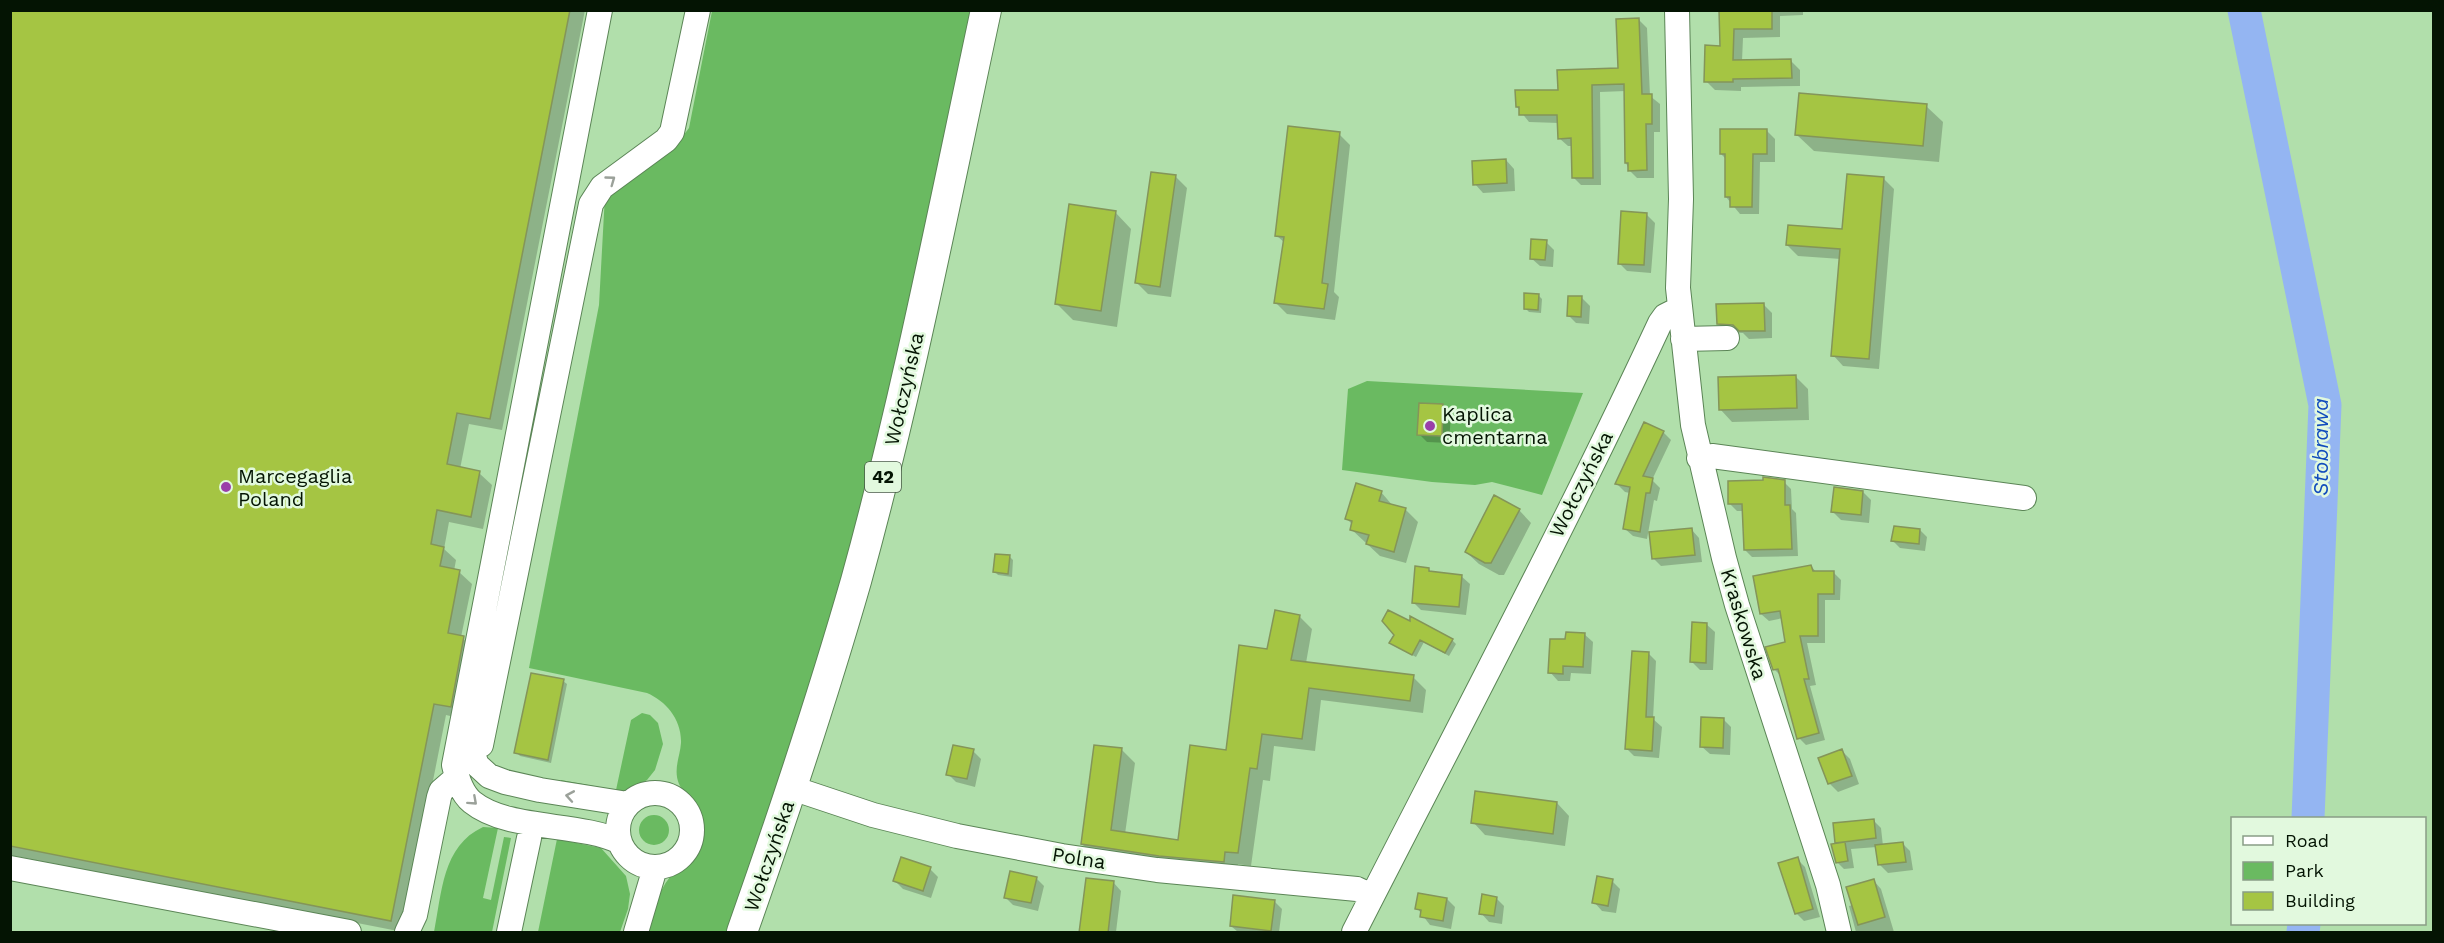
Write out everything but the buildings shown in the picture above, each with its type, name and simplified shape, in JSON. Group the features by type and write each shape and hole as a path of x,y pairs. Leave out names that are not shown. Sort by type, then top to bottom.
{"main road":[{"name":"Wołczyńska","path":"742,933 792,788 855,582 912,356 986,10"}],"street":[{"path":"600,10 461,717 454,765 456,778 470,801 485,810 533,823 608,837 620,842"},
{"path":"615,10 470,738 472,754 477,765 497,780 562,794 628,804"},
{"path":"477,765 591,204 602,187 666,140 672,132 698,10"},
{"path":"1677,10 1681,199 1678,264 1679,309"},
{"name":"Kraskowska","path":"1679,309 1699,458 1737,605 1828,885 1839,933"},
{"name":"Wołczyńska","path":"1354,933 1617,414 1659,323 1665,316 1679,309"},
{"path":"1683,339 1727,338"},
{"path":"1699,458 1712,456 2024,498"},
{"path":"407,933 415,915 439,797 441,791 456,778"},
{"name":"Polna","path":"792,788 873,815 957,836 1062,856 1157,870 1357,889 1372,896"},
{"path":"657,793 677,801 685,809 692,832 683,853 674,861 655,868 632,860 620,842 619,822 628,804 636,798 657,793"},
{"path":"509,933 528,838"},
{"path":"10,868 349,933"},
{"path":"636,933 655,868"}],"green space":[{"path":"712,11 973,11 902,357 826,653 728,932 648,932 662,889 670,877 694,855 700,839 696,808 677,779 681,735 676,719 666,706 647,693 529,668 599,305 605,195 683,136 689,128"},
{"path":"1367,381 1583,393 1542,495 1492,482 1475,485 1432,482 1342,470 1348,389"},
{"path":"642,713 650,715 658,723 663,744 655,770 647,780 626,792 560,786 561,780 616,790 631,720"},
{"path":"654,815 665,819 669,830 665,841 654,845 643,841 639,830 643,819"},
{"path":"483,827 498,828 483,898 491,900 504,837 511,838 492,932 434,932 442,887 452,858 469,835"},
{"path":"557,839 601,848 626,876 630,894 628,909 620,932 538,932"}],"waterway":[{"name":"Stobrawa","path":"2244,10 2325,405 2308,817"},
{"name":"Stobrawa","path":"2303,932 2304,925"}],"place":[{"name":"Kaplica cmentarna","path":"1430,426"},
{"name":"Marcegaglia Poland","path":"226,487"}]}
